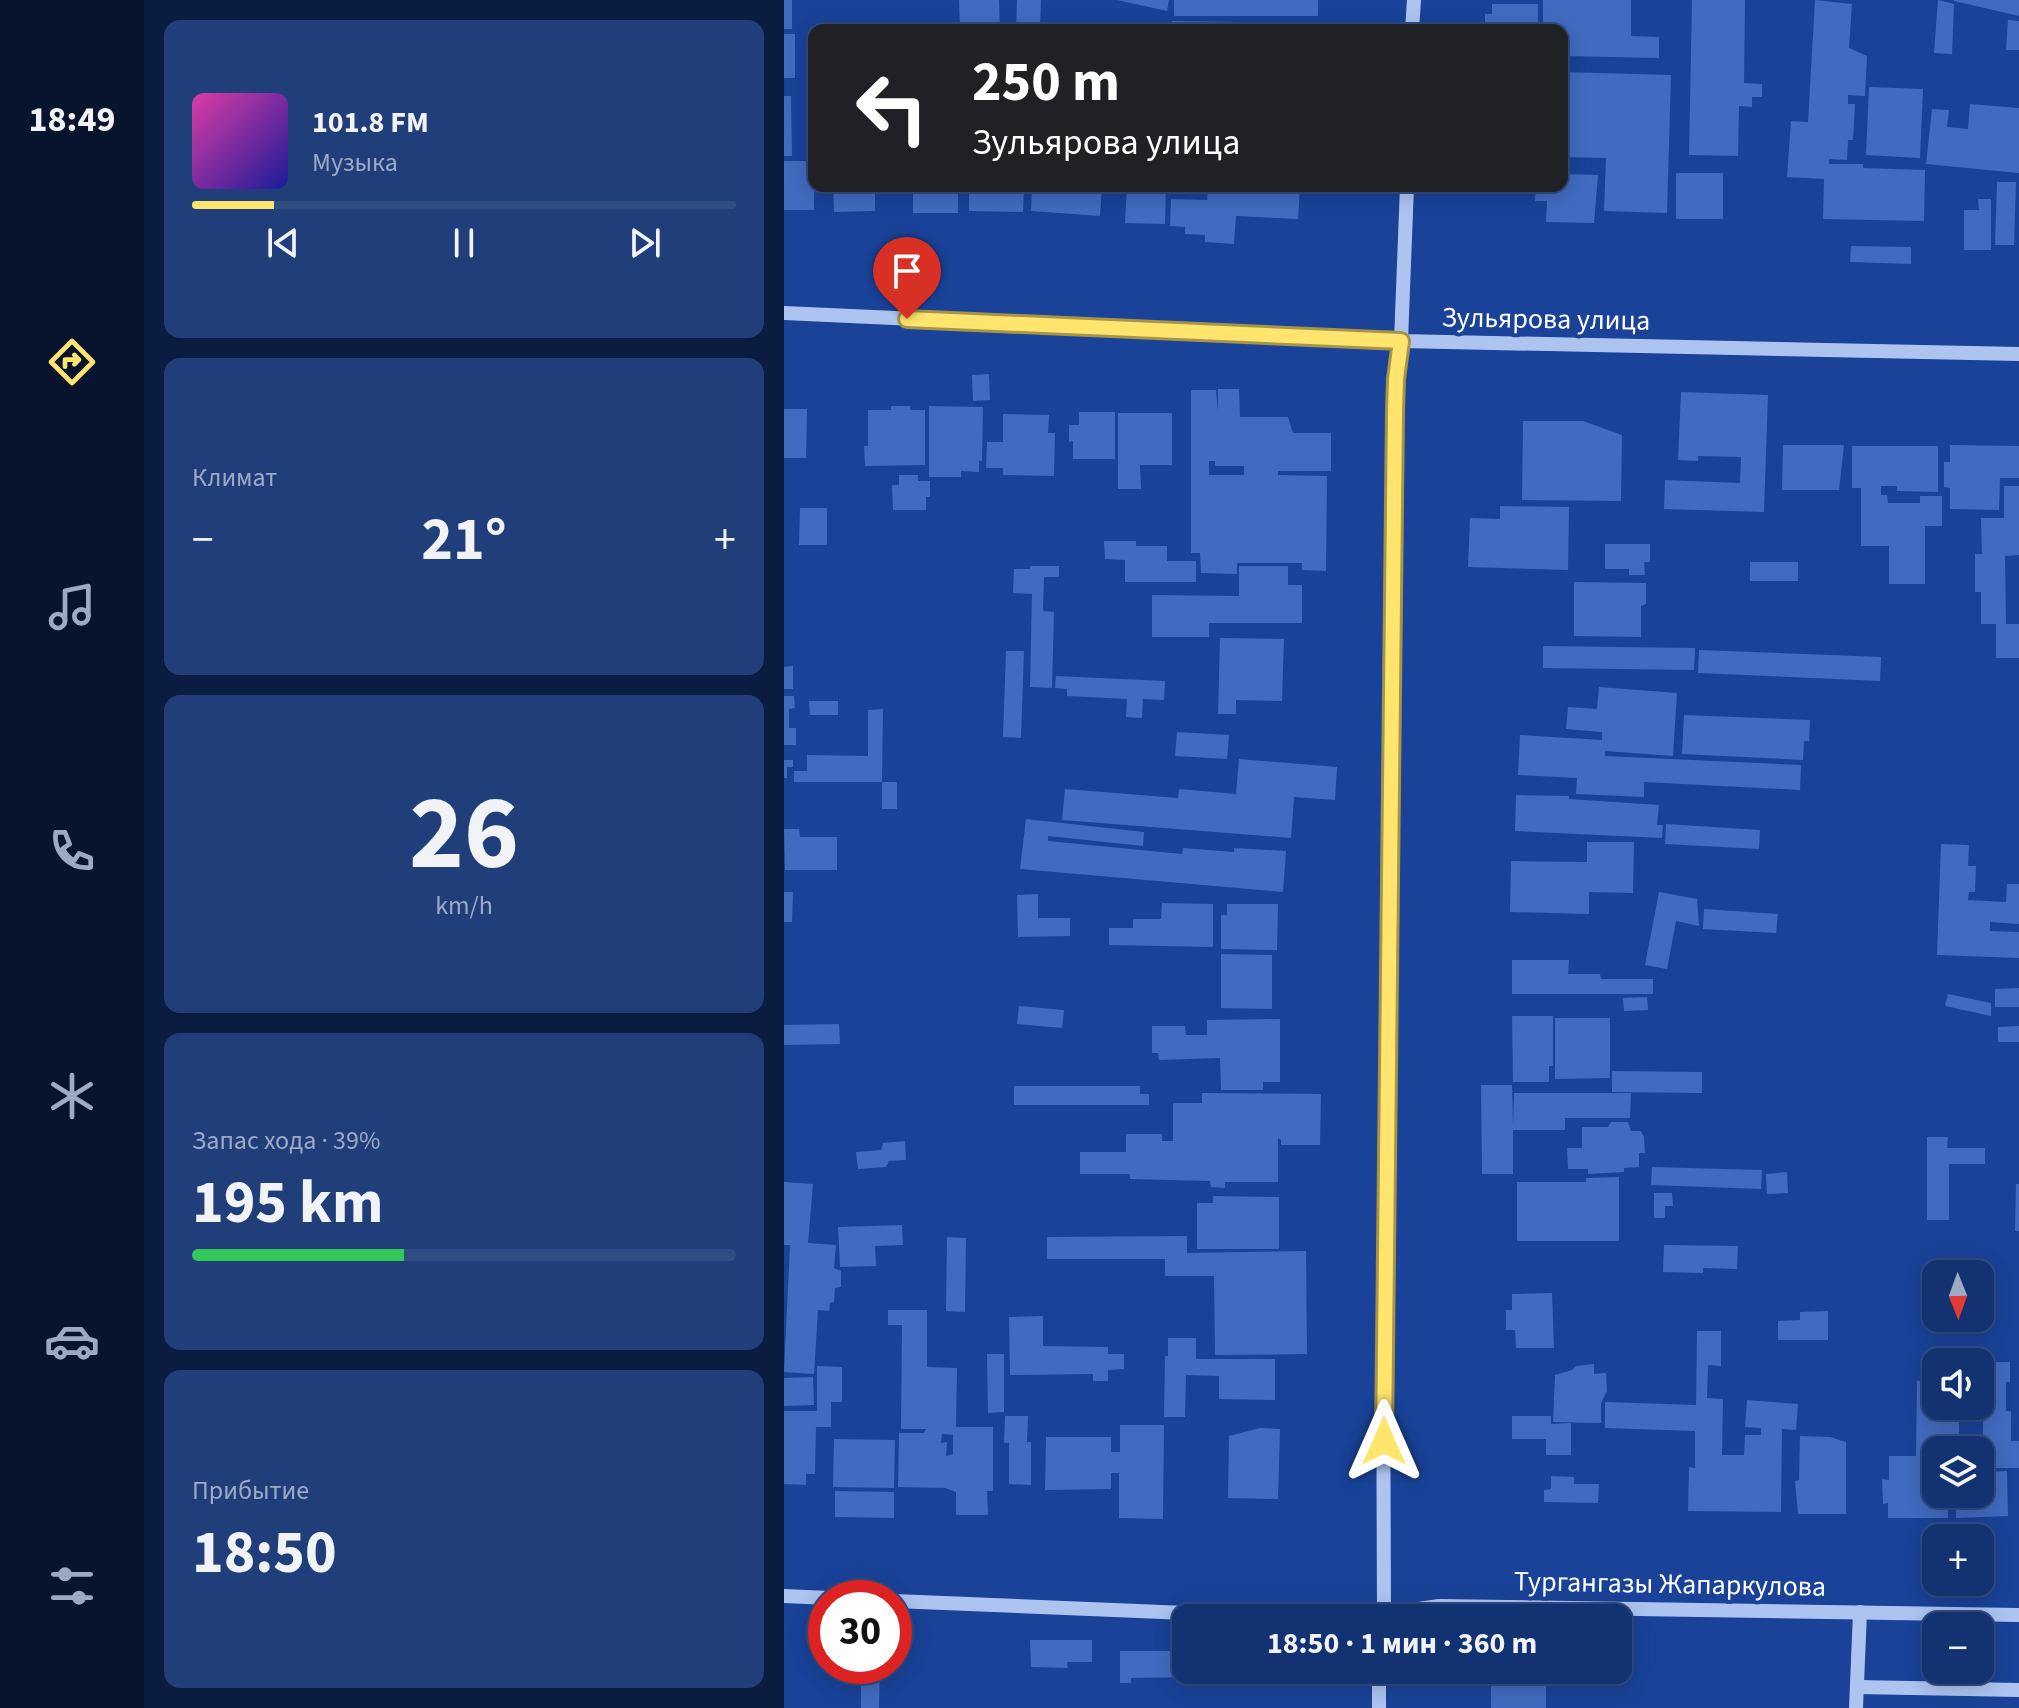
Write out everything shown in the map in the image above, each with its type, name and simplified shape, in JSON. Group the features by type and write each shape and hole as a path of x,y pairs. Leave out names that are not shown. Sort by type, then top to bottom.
{"street":[{"path":"1412,24 1414,0"},
{"path":"1384,1604 1383,1326 1395,395 1401,341 1407,192"},
{"name":"Зульярова улица","path":"784,313 1401,341 2019,354"},
{"path":"784,1596 808,1597"},
{"path":"912,1602 1172,1612"},
{"name":"Тургангазы Жапаркулова","path":"1632,1609 2019,1615"},
{"path":"1856,1708 1860,1612"},
{"path":"1379,1684 1379,1708"},
{"path":"1857,1687 2019,1690"}],"building":[{"path":"784,0 792,0 792,29 784,29"},
{"path":"959,0 999,0 1000,24 960,24"},
{"path":"1017,0 1041,0 1040,24 1016,24"},
{"path":"1117,0 1169,0 1167,11"},
{"path":"1174,0 1318,0 1318,16 1174,16"},
{"path":"1543,0 1631,0 1631,36 1659,37 1659,58 1568,56 1568,24 1543,24"},
{"path":"1692,0 1745,0 1744,83 1762,84 1762,97 1752,97 1752,107 1739,106 1738,156 1689,155"},
{"path":"1815,0 1852,4 1849,48 1867,56 1865,96 1848,95 1848,104 1855,104 1853,140 1848,140 1847,160 1829,159 1829,164 1925,170 1924,221 1823,219 1824,179 1787,177 1791,121 1808,122"},
{"path":"1938,0 1954,4 1952,54 1934,53"},
{"path":"2019,0 2019,16 1954,1"},
{"path":"1492,4 1538,4 1538,24 1485,24 1485,14 1492,14"},
{"path":"2008,20 2019,21 2019,50 2006,50"},
{"path":"1172,21 1238,22 1238,24 1172,24"},
{"path":"784,34 795,34 795,78 784,78"},
{"path":"1568,72 1671,75 1667,213 1604,211 1606,158 1568,157"},
{"path":"1869,87 1923,89 1920,158 1866,155"},
{"path":"784,96 791,96 792,156 784,156"},
{"path":"1970,104 2019,108 2019,173 1926,164 1932,109 1949,110 1947,127 1968,129"},
{"path":"784,161 808,161 808,192 814,192 814,210 784,210"},
{"path":"1676,173 1723,173 1723,219 1676,219"},
{"path":"1568,174 1598,175 1594,223 1546,222 1547,201 1535,201 1536,192 1568,192"},
{"path":"1997,182 2016,182 2014,245 1995,245"},
{"path":"833,192 875,192 875,211 834,212"},
{"path":"913,192 958,192 958,213 913,213"},
{"path":"969,192 1024,192 1023,212 969,211"},
{"path":"1032,192 1102,192 1100,216 1031,211"},
{"path":"1127,192 1166,192 1165,224 1125,223"},
{"path":"1208,192 1300,192 1298,219 1236,216 1234,244 1205,242 1205,235 1185,234 1185,227 1170,226 1171,199 1207,200"},
{"path":"1978,199 1991,199 1991,250 1964,250 1964,210 1979,210"},
{"path":"1851,246 1911,247 1911,264 1850,262"},
{"path":"989,374 990,400 973,401 972,375"},
{"path":"1218,389 1239,389 1240,417 1288,417 1293,433 1331,433 1331,471 1278,471 1278,475 1327,476 1326,571 1302,570 1302,563 1237,563 1237,574 1201,573 1200,553 1191,553 1191,390 1216,390 1218,412","holes":["1209,461 1215,461 1215,466 1244,466 1244,475 1209,475"]},
{"path":"1681,392 1768,395 1764,512 1664,509 1665,480 1740,483 1741,457 1698,456 1698,461 1678,460"},
{"path":"891,406 925,410 925,465 865,466 868,410 891,410"},
{"path":"929,406 983,407 979,472 961,471 961,477 929,477"},
{"path":"784,409 807,409 806,458 784,458"},
{"path":"1079,412 1115,412 1115,459 1073,459 1069,425 1079,425"},
{"path":"1118,413 1172,413 1172,465 1140,465 1141,489 1118,489"},
{"path":"1003,414 1049,415 1048,433 1055,433 1054,476 1003,475 1003,468 986,468 987,442 1003,442"},
{"path":"1523,421 1583,421 1622,435 1621,501 1522,500"},
{"path":"1783,445 1844,445 1839,490 1782,490"},
{"path":"1950,445 2019,446 2019,478 2000,478 1999,510 1950,509 1950,488 1944,487 1944,462 1950,462"},
{"path":"1852,446 1938,446 1938,492 1897,491 1897,486 1881,486 1881,495 1887,495 1888,503 1920,503 1920,496 1942,496 1942,526 1925,526 1925,584 1889,584 1889,546 1861,546 1861,488 1852,488"},
{"path":"899,475 918,475 918,481 930,481 926,510 893,510 892,485 899,485"},
{"path":"2004,486 2019,486 2019,555 2005,556 2006,624 2019,624 2019,658 1996,658 1996,624 1981,624 1981,592 1975,592 1975,554 1982,554 1981,518 2004,518"},
{"path":"1500,506 1569,507 1568,570 1468,567 1470,518 1500,519"},
{"path":"800,508 827,508 827,545 799,545"},
{"path":"1104,541 1136,541 1136,546 1167,546 1167,561 1196,561 1196,582 1125,582 1125,560 1105,559"},
{"path":"1605,544 1650,544 1650,562 1644,562 1645,575 1629,575 1629,569 1605,569"},
{"path":"1750,562 1798,562 1798,581 1750,581"},
{"path":"1030,566 1059,566 1059,577 1044,577 1043,611 1054,612 1052,688 1030,687 1032,594 1013,593 1014,569 1030,569"},
{"path":"1239,566 1288,566 1288,585 1302,585 1302,623 1209,623 1209,637 1152,637 1152,595 1239,596"},
{"path":"1574,582 1646,583 1646,604 1641,606 1641,637 1574,636"},
{"path":"1220,638 1284,639 1282,701 1236,700 1236,714 1218,714"},
{"path":"1543,646 1695,648 1694,670 1543,668"},
{"path":"1699,650 1881,657 1880,681 1698,673"},
{"path":"1006,651 1024,651 1021,738 1003,737"},
{"path":"793,666 793,689 784,689 784,667"},
{"path":"1056,676 1165,681 1164,700 1143,699 1142,718 1126,717 1127,699 1067,696 1067,689 1055,688"},
{"path":"1599,687 1677,693 1673,756 1605,751 1605,756 1801,765 1800,790 1644,782 1644,797 1576,794 1577,778 1518,775 1520,735 1602,740 1602,732 1566,729 1568,707 1597,709"},
{"path":"784,696 794,696 795,708 789,709 789,728 796,728 796,745 784,745"},
{"path":"809,701 838,701 838,715 810,715"},
{"path":"883,709 882,782 794,782 794,771 807,771 807,755 868,756 868,710"},
{"path":"1684,715 1810,720 1809,741 1804,741 1803,760 1682,754"},
{"path":"1177,732 1229,735 1227,759 1175,756"},
{"path":"1239,759 1337,767 1335,800 1294,797 1291,838 1062,820 1065,789 1178,798 1179,789 1236,794"},
{"path":"784,760 793,760 793,767 787,767 787,778 784,778"},
{"path":"882,782 897,782 897,809 882,809"},
{"path":"1516,795 1569,796 1569,799 1659,805 1657,825 1663,825 1662,838 1515,831"},
{"path":"1026,819 1144,832 1143,846 1048,836 1048,841 1182,854 1183,848 1234,852 1234,848 1286,851 1283,892 1020,869"},
{"path":"1666,824 1760,830 1759,849 1665,844"},
{"path":"784,829 799,829 800,837 837,837 837,870 785,870"},
{"path":"1587,842 1634,842 1633,893 1589,892 1589,914 1510,912 1511,861 1587,862"},
{"path":"1941,844 1969,845 1968,866 1976,866 1975,892 1969,892 1968,900 2006,902 2007,884 2019,884 2019,924 1990,922 1990,931 2019,932 2019,958 1937,955"},
{"path":"784,892 793,892 792,922 784,922"},
{"path":"1659,892 1697,899 1699,926 1676,921 1667,969 1645,965"},
{"path":"1038,894 1038,918 1070,918 1070,936 1018,937 1017,895"},
{"path":"1162,903 1213,904 1213,947 1109,945 1109,928 1133,928 1133,919 1161,919"},
{"path":"1227,904 1278,904 1277,950 1221,949 1221,915 1227,915"},
{"path":"1704,909 1778,914 1776,933 1703,929"},
{"path":"1221,954 1272,955 1272,1009 1221,1008"},
{"path":"1512,960 1569,960 1568,974 1600,974 1601,979 1653,979 1653,994 1512,994"},
{"path":"2019,988 2019,1007 1995,1007 1995,989"},
{"path":"1948,994 1991,1003 1991,1016 1945,1006"},
{"path":"1647,997 1648,1010 1624,1011 1623,998"},
{"path":"1019,1006 1064,1010 1062,1028 1017,1024"},
{"path":"1512,1016 1553,1016 1553,1066 1549,1066 1549,1082 1513,1082"},
{"path":"1555,1018 1610,1018 1610,1078 1555,1079"},
{"path":"1280,1019 1280,1082 1263,1082 1263,1090 1221,1090 1220,1058 1159,1060 1158,1053 1152,1053 1152,1026 1185,1026 1186,1035 1207,1035 1207,1020"},
{"path":"839,1024 840,1044 784,1045 784,1025"},
{"path":"2019,1026 2019,1042 1998,1042 1998,1027"},
{"path":"1612,1071 1702,1072 1702,1093 1612,1092"},
{"path":"1481,1085 1512,1085 1513,1125 1514,1093 1631,1093 1630,1118 1565,1118 1565,1130 1513,1130 1513,1174 1482,1174"},
{"path":"1014,1086 1140,1086 1140,1094 1149,1094 1149,1105 1014,1105"},
{"path":"1202,1093 1321,1094 1320,1145 1281,1145 1278,1138 1278,1182 1225,1182 1225,1188 1211,1187 1210,1181 1130,1179 1130,1174 1080,1174 1080,1152 1126,1152 1126,1134 1162,1134 1162,1141 1173,1141 1173,1103 1202,1103"},
{"path":"1611,1122 1628,1122 1631,1131 1641,1131 1645,1153 1639,1153 1639,1167 1624,1168 1624,1172 1588,1174 1588,1169 1568,1169 1567,1148 1582,1148 1582,1127 1608,1127"},
{"path":"1927,1137 1948,1137 1947,1148 1985,1148 1985,1164 1949,1164 1949,1220 1927,1220"},
{"path":"905,1141 906,1160 889,1161 886,1167 858,1169 856,1152 881,1150 883,1143"},
{"path":"1652,1167 1762,1170 1761,1189 1651,1185"},
{"path":"1787,1172 1788,1193 1767,1194 1766,1174"},
{"path":"1619,1177 1619,1241 1517,1241 1517,1182 1586,1182 1586,1178"},
{"path":"784,1182 813,1184 808,1243 836,1245 834,1268 841,1271 841,1287 835,1288 834,1302 830,1303 829,1311 818,1310 814,1374 784,1372 790,1245 784,1245"},
{"path":"2016,1184 2019,1184 2019,1231 2015,1231"},
{"path":"1654,1193 1672,1193 1673,1206 1665,1206 1665,1218 1654,1218"},
{"path":"1213,1196 1279,1197 1279,1249 1197,1249 1197,1203 1213,1203"},
{"path":"902,1225 903,1245 875,1246 876,1266 840,1267 838,1227"},
{"path":"1187,1236 1187,1253 1306,1251 1307,1354 1215,1355 1214,1276 1165,1276 1165,1259 1047,1259 1047,1237"},
{"path":"947,1237 966,1238 965,1312 946,1311"},
{"path":"1664,1245 1738,1246 1737,1269 1703,1268 1703,1273 1663,1272"},
{"path":"1552,1293 1554,1348 1516,1348 1515,1330 1506,1330 1506,1310 1512,1310 1512,1294"},
{"path":"888,1310 927,1310 927,1367 957,1368 956,1427 993,1427 993,1491 987,1491 988,1515 956,1515 956,1492 945,1488 898,1487 899,1433 924,1433 926,1429 901,1429 902,1325 888,1325","holes":["942,1434 953,1435 953,1454 946,1456 947,1442 941,1443"]},
{"path":"1828,1311 1828,1340 1778,1340 1778,1321 1800,1320 1800,1312"},
{"path":"1043,1316 1043,1346 1108,1347 1108,1354 1124,1354 1124,1369 1108,1370 1108,1381 1093,1381 1093,1374 1010,1375 1009,1317"},
{"path":"1697,1331 1721,1331 1721,1366 1708,1365 1707,1398 1723,1399 1722,1455 1744,1455 1745,1435 1761,1435 1761,1428 1745,1427 1747,1400 1798,1404 1796,1430 1782,1429 1781,1512 1688,1511 1689,1467 1695,1468 1695,1431 1605,1428 1605,1402 1696,1405"},
{"path":"1168,1338 1196,1338 1196,1359 1275,1359 1275,1400 1219,1399 1219,1376 1186,1375 1185,1417 1164,1417"},
{"path":"987,1354 1004,1354 1004,1412 988,1413"},
{"path":"1994,1362 2010,1362 2006,1411 2011,1411 2011,1441 2019,1441 2019,1468 1994,1468 1994,1436 1983,1436 1983,1420 1994,1420"},
{"path":"1594,1364 1594,1374 1606,1373 1607,1391 1601,1403 1601,1423 1553,1422 1555,1375 1576,1366"},
{"path":"817,1366 842,1367 842,1402 831,1402 831,1427 816,1427 815,1474 806,1474 806,1485 784,1484 784,1411 817,1411"},
{"path":"813,1377 814,1405 784,1406 784,1378"},
{"path":"1917,1381 1922,1381 1922,1420 1959,1420 1959,1436 1922,1436 1922,1508 1948,1508 1948,1518 1888,1518 1888,1503 1883,1504 1882,1479 1889,1480 1889,1456 1916,1456"},
{"path":"1005,1416 1028,1416 1031,1485 1009,1484 1009,1443 1004,1443"},
{"path":"1512,1416 1551,1416 1551,1424 1571,1423 1571,1455 1546,1455 1546,1439 1512,1439"},
{"path":"1120,1425 1164,1425 1163,1519 1119,1518 1119,1473 1111,1473 1111,1489 1045,1490 1046,1437 1111,1437 1111,1452 1120,1452"},
{"path":"1260,1428 1280,1429 1278,1499 1228,1498 1229,1436"},
{"path":"1800,1436 1830,1437 1846,1442 1846,1514 1798,1514 1795,1481 1799,1480"},
{"path":"834,1439 895,1440 894,1488 833,1487"},
{"path":"1994,1471 2007,1471 2008,1516 1956,1518 1956,1508 1994,1508"},
{"path":"1551,1476 1574,1477 1574,1484 1599,1484 1598,1503 1544,1502 1544,1490 1551,1489"},
{"path":"835,1491 894,1492 894,1518 835,1517"},
{"path":"1030,1640 1092,1640 1092,1662 1067,1662 1068,1668 1031,1667"},
{"path":"1120,1651 1172,1651 1172,1677 1131,1678 1131,1683 1120,1683"},
{"path":"861,1684 880,1684 879,1708 861,1708"},
{"path":"1491,1684 1546,1684 1546,1708 1491,1708"}],"route":[{"path":"907,319 1401,341 1395,411 1384,1441"}]}
